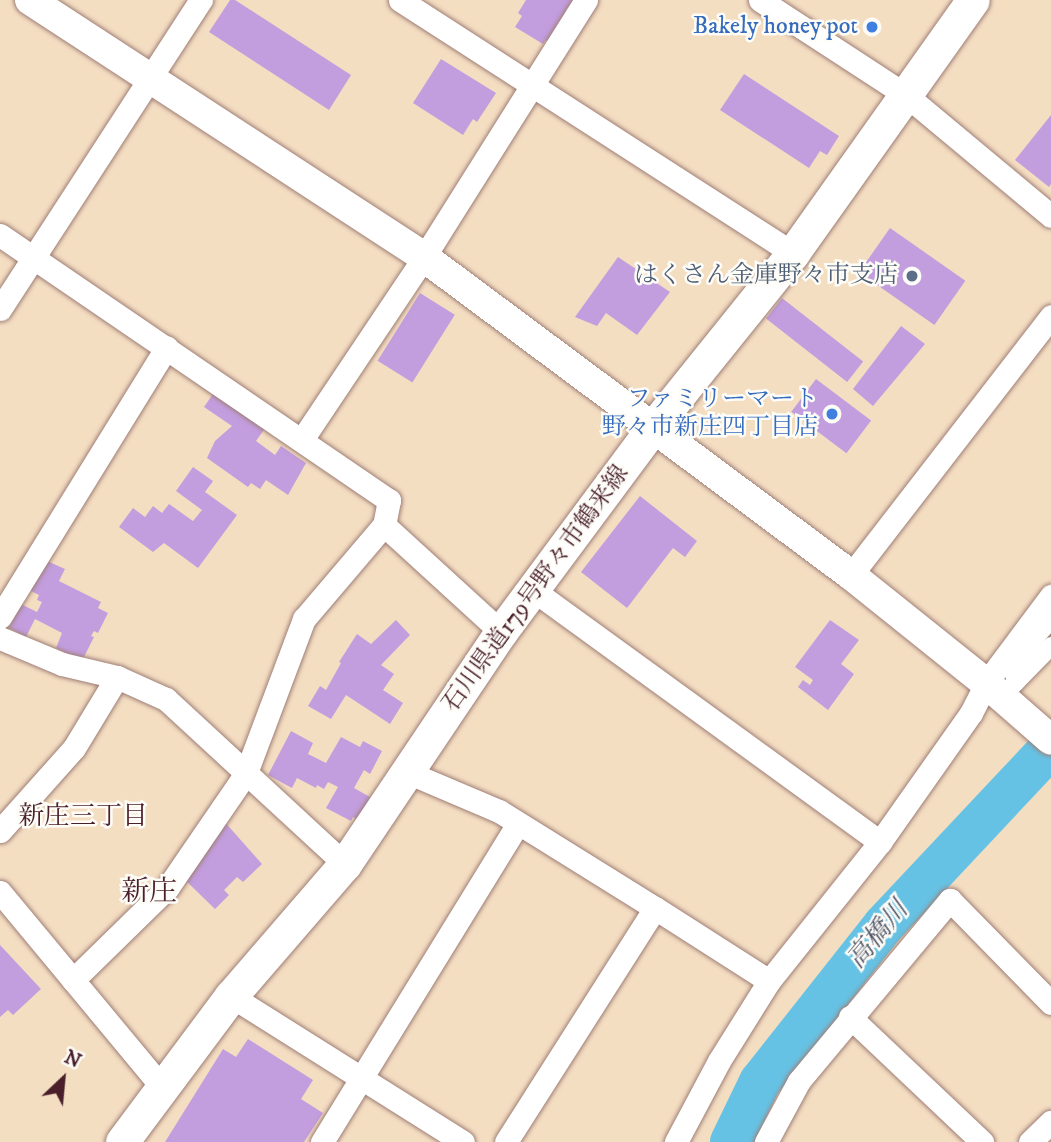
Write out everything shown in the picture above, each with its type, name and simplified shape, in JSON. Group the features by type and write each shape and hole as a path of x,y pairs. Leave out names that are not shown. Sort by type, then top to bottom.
{"main road":[{"name":"石川県道179号野々市鶴来線","path":"122,1142 161,1086 231,996 345,864 500,632 653,426 793,253 907,96 972,0"}],"street":[{"path":"30,0 424,257 653,426 1007,694 1051,740"},
{"path":"0,309 201,0"},
{"path":"400,0 793,253"},
{"path":"303,438 424,257 586,0"},
{"path":"763,1 907,96 1051,216"},
{"path":"0,235 303,438 389,500 384,525 304,619 246,773 168,887 73,980"},
{"path":"850,575 1051,316"},
{"path":"0,617 167,347"},
{"path":"384,525 500,632"},
{"path":"533,590 880,842"},
{"path":"1007,694 1051,596"},
{"path":"1007,694 1013,670 1030,643 1051,620"},
{"path":"0,638 62,664 117,677 166,699 345,864"},
{"path":"676,1142 719,1061 769,981 880,842 971,713 1007,694 1051,646"},
{"path":"0,831 75,748 117,677"},
{"path":"407,772 499,811 769,981"},
{"path":"322,1142 518,823"},
{"path":"0,892 161,1086"},
{"path":"766,1142 799,1081 950,900 1051,1003"},
{"path":"506,1142 655,908"},
{"path":"231,996 463,1142"},
{"path":"850,1017 982,1142"},
{"path":"1030,1142 1051,1122"}],"building":[{"path":"230,0 235,0 351,75 329,110 209,32"},
{"path":"526,0 573,0 566,10 570,13 551,43 546,40 543,44 515,27 522,16 518,13"},
{"path":"441,59 496,93 477,122 473,119 463,135 413,103"},
{"path":"744,74 839,136 827,155 820,151 809,168 720,110"},
{"path":"1051,115 1051,184 1049,187 1015,160"},
{"name":"はくさん金庫野々市支店","path":"890,228 965,281 934,325 859,272"},
{"path":"618,257 670,292 637,335 606,313 597,326 575,317"},
{"path":"420,293 455,315 412,383 378,361"},
{"path":"782,298 863,361 847,382 766,318"},
{"path":"901,326 925,344 873,406 853,389"},
{"path":"816,379 871,421 846,453 791,412"},
{"path":"215,391 266,427 256,441 275,455 281,446 306,463 288,495 266,480 260,489 251,483 248,487 207,458 215,441 232,426 204,407"},
{"path":"193,467 213,481 205,492 237,515 198,568 164,543 153,552 119,527 133,508 145,517 153,506 162,513 169,504 193,521 202,510 176,491"},
{"path":"640,496 697,541 685,557 673,548 627,608 581,572"},
{"path":"47,561 65,569 59,581 101,602 98,608 108,613 98,633 94,631 91,636 94,637 82,661 56,648 62,633 35,619 26,637 9,628 21,604 37,612 42,602 37,600 39,595 29,590"},
{"path":"396,620 410,635 381,665 394,674 383,690 403,703 390,724 346,695 331,719 308,706 320,686 326,690 341,663 339,662 357,634 371,644"},
{"path":"830,620 859,640 841,664 854,674 828,710 798,687 803,680 810,685 813,680 795,667"},
{"path":"291,731 313,743 308,754 326,763 341,737 360,747 363,741 382,751 370,774 364,770 354,788 370,797 358,820 353,817 351,821 326,808 338,787 328,782 324,789 317,785 316,788 297,778 292,788 268,775"},
{"path":"223,820 262,864 243,882 237,877 224,890 229,895 215,909 181,876"},
{"path":"0,945 41,989 13,1015 8,1010 0,1017"},
{"path":"248,1039 313,1080 301,1099 323,1113 304,1142 165,1142 223,1049 236,1057"}],"waterway":[{"name":"高橋川","path":"731,1142 760,1082 884,925 1051,747"}],"place":[{"name":"Bakely honey pot","path":"872,27"},
{"name":"はくさん金庫野々市支店","path":"912,276"},
{"name":"ファミリーマート 野々市新庄四丁目店","path":"832,414"}],"district":[{"name":"新庄三丁目","path":"83,817"},
{"name":"新庄","path":"149,892"}]}
